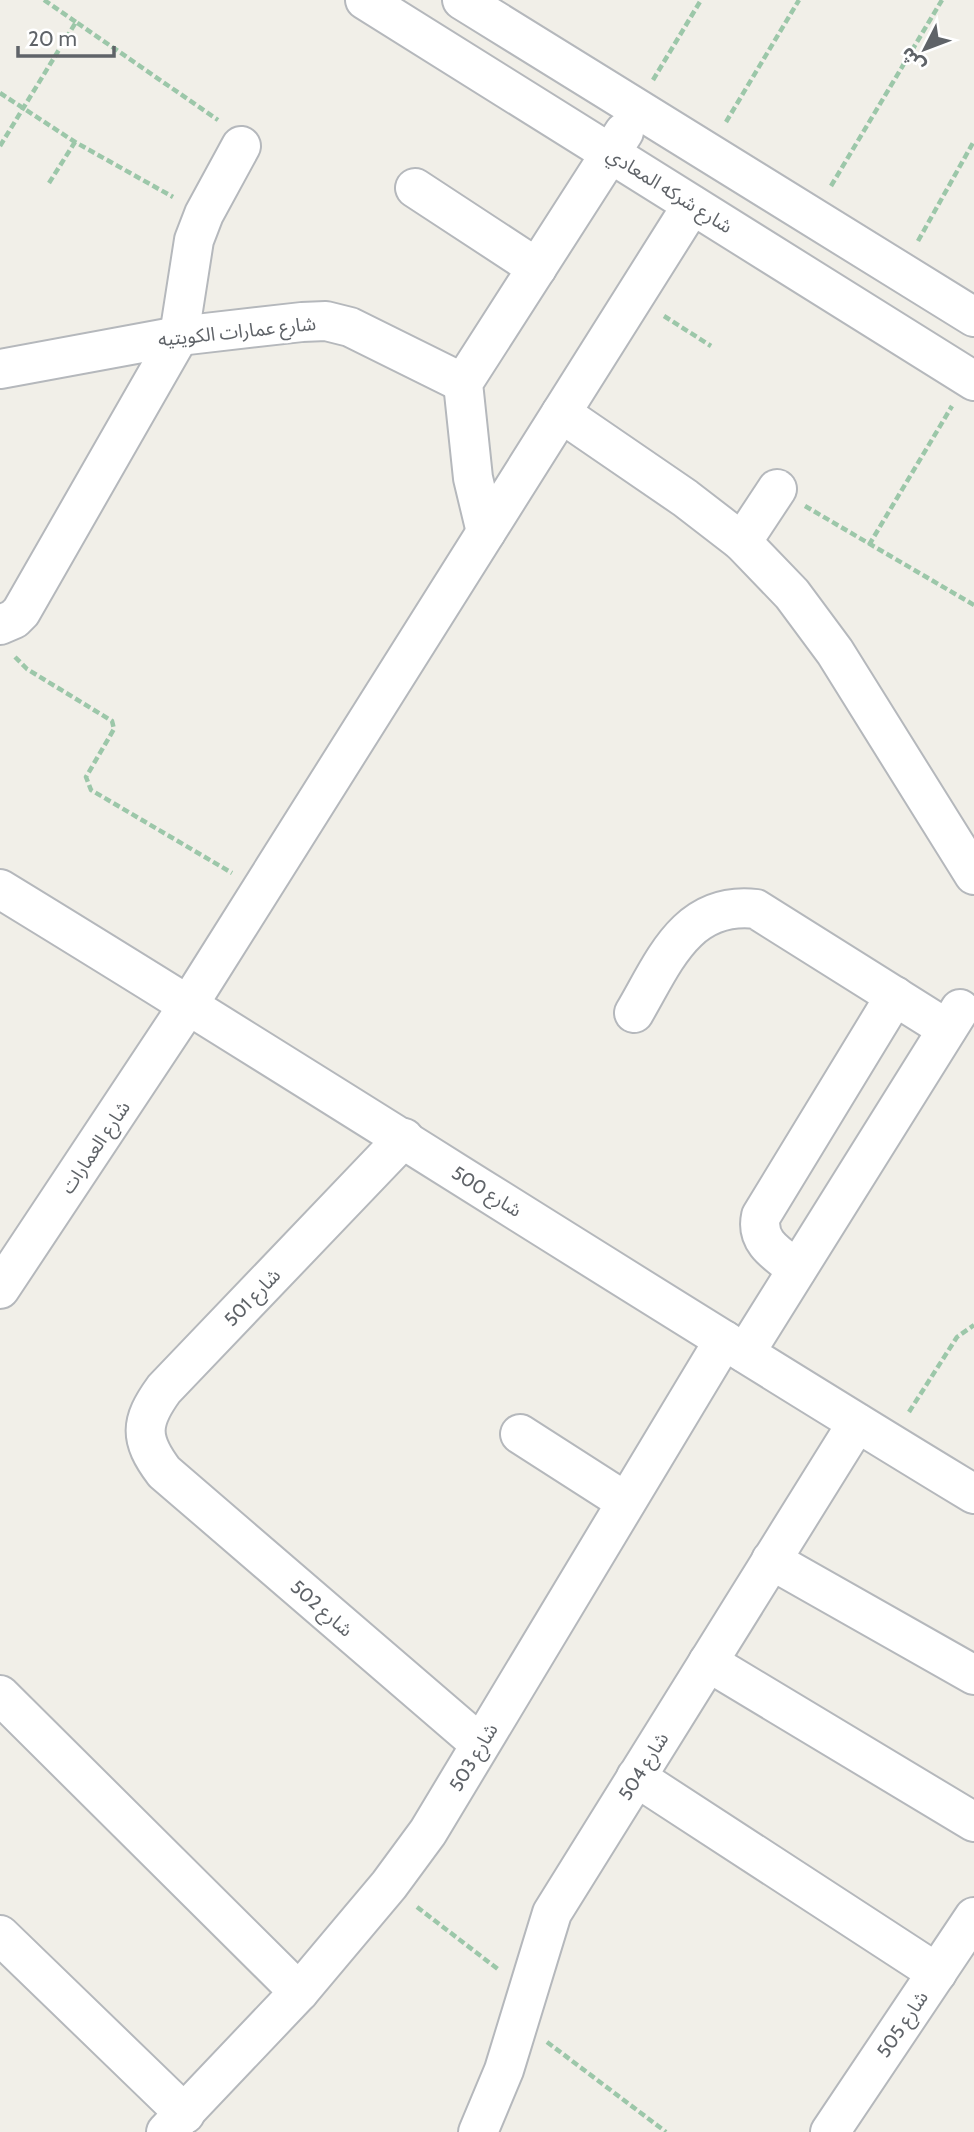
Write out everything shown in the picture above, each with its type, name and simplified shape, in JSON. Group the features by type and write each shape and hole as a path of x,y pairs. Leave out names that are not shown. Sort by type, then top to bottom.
{"street":[{"name":"شارع شركه المعادي","path":"365,0 972,379"},
{"path":"461,0 974,317"},
{"path":"486,532 473,478 463,383 637,109"},
{"path":"4,638 178,336 194,240 204,214 241,146"},
{"path":"415,188 537,268"},
{"name":"شارع العمارات","path":"0,1289 189,1004 692,205"},
{"name":"شارع عمارات الكويتيه","path":"0,369 178,336 326,321 350,327 463,383"},
{"path":"561,413 685,498 742,542 792,594 835,652 974,875"},
{"path":"742,542 777,489"},
{"name":"شارع 500","path":"0,889 974,1494"},
{"path":"634,1013 684,933 698,921 714,913 742,907 757,909 895,996 761,1216 760,1232 763,1241 797,1269"},
{"name":"شارع 503","path":"176,2123 299,1992 389,1885 428,1832 626,1502 735,1346 797,1269 954,1019 895,996"},
{"name":"شارع 501","path":"164,1472 150,1453 145,1430 150,1408 164,1389 404,1138"},
{"name":"شارع 504","path":"478,2132 504,2070 552,1913 857,1423"},
{"path":"520,1434 626,1502"},
{"name":"شارع 502","path":"164,1472 480,1744"},
{"path":"771,1560 974,1675"},
{"path":"708,1662 974,1822"},
{"path":"0,1695 299,1992"},
{"path":"636,1777 937,1973"},
{"name":"شارع 505","path":"830,2132 974,1917"},
{"path":"0,1935 176,2123"}],"path":[{"path":"44,0 239,134 241,146"},
{"path":"637,109 701,0"},
{"path":"708,153 799,0"},
{"path":"812,217 942,0"},
{"path":"0,146 76,22"},
{"path":"0,93 75,142 204,214"},
{"path":"900,272 974,141"},
{"path":"49,183 75,142"},
{"path":"634,297 711,346"},
{"path":"869,545 972,379"},
{"path":"777,489 974,605"},
{"path":"4,638 27,669 112,721 114,729 86,777 90,790 261,890"},
{"path":"890,1443 957,1337 974,1325"},
{"path":"389,1885 666,2132"}]}
